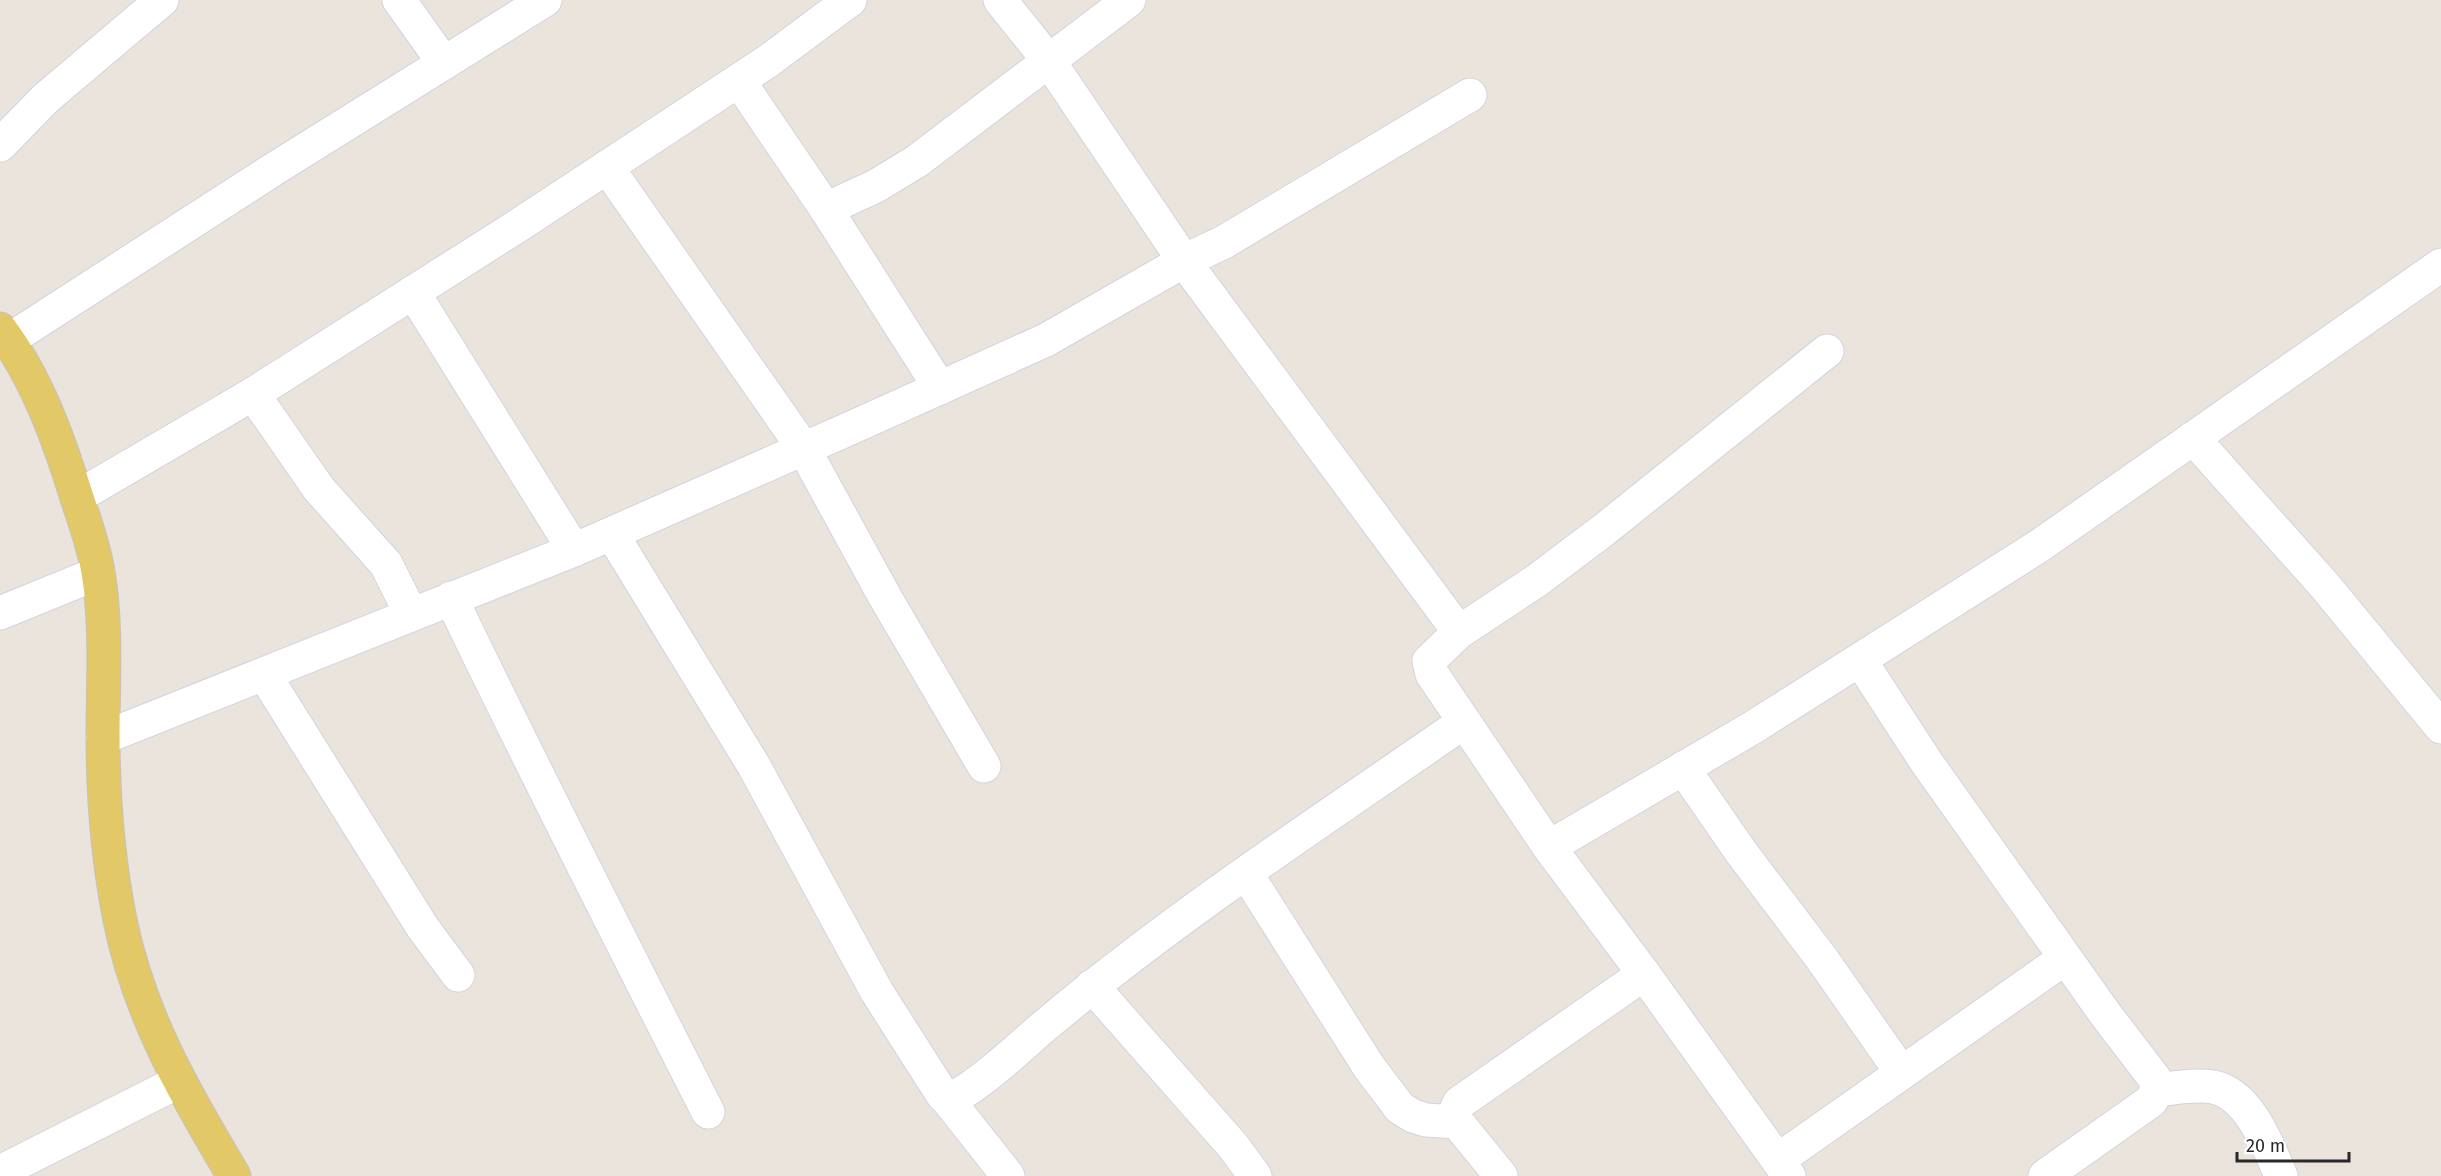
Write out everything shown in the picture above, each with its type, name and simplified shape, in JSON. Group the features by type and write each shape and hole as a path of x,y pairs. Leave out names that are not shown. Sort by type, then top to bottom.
{"main road":[{"path":"4,335 36,390 61,448 91,540 98,573 103,670 104,786 120,920 135,977 178,1082 234,1176"}],"street":[{"path":"0,145 46,98 162,0"},
{"path":"399,0 444,63"},
{"path":"4,335 545,0"},
{"path":"77,497 253,394 413,292 739,81 850,0"},
{"path":"1000,0 1049,61 1184,261 1459,632"},
{"path":"826,208 876,186 917,160 1129,0"},
{"path":"739,81 826,208 940,388"},
{"path":"103,738 612,534 1046,340 1184,261 1224,242 1470,95"},
{"path":"607,167 804,449 879,587 984,766"},
{"path":"1548,847 1752,729 2039,546 2441,265"},
{"path":"413,292 574,550"},
{"path":"1827,351 1605,529 1536,580 1459,632 1433,656 1429,661 1429,667 1548,847 1644,974 1784,1168 1901,1072 2065,958"},
{"path":"253,394 319,489 386,564 411,614"},
{"path":"2193,438 2325,586 2441,727"},
{"path":"612,534 679,647 754,766 877,992 942,1094 1008,1176"},
{"path":"0,613 98,573"},
{"path":"451,598 541,786 603,903 708,1112"},
{"path":"1860,660 1927,763 2106,1015 2155,1079 2157,1090 2151,1101 2045,1176"},
{"path":"264,674 423,928 458,975"},
{"path":"947,1099 959,1095 982,1078 1092,986 1200,905 1464,722"},
{"path":"1683,768 1741,852 1822,959 1901,1072"},
{"path":"1246,873 1369,1067 1400,1108 1413,1116 1426,1120 1457,1122"},
{"path":"1501,1176 1457,1122 1454,1114 1459,1102 1644,974"},
{"path":"1092,986 1233,1146 1255,1176"},
{"path":"0,1172 178,1082"},
{"path":"2157,1090 2201,1086 2214,1087 2234,1095 2250,1114 2281,1176"}]}
